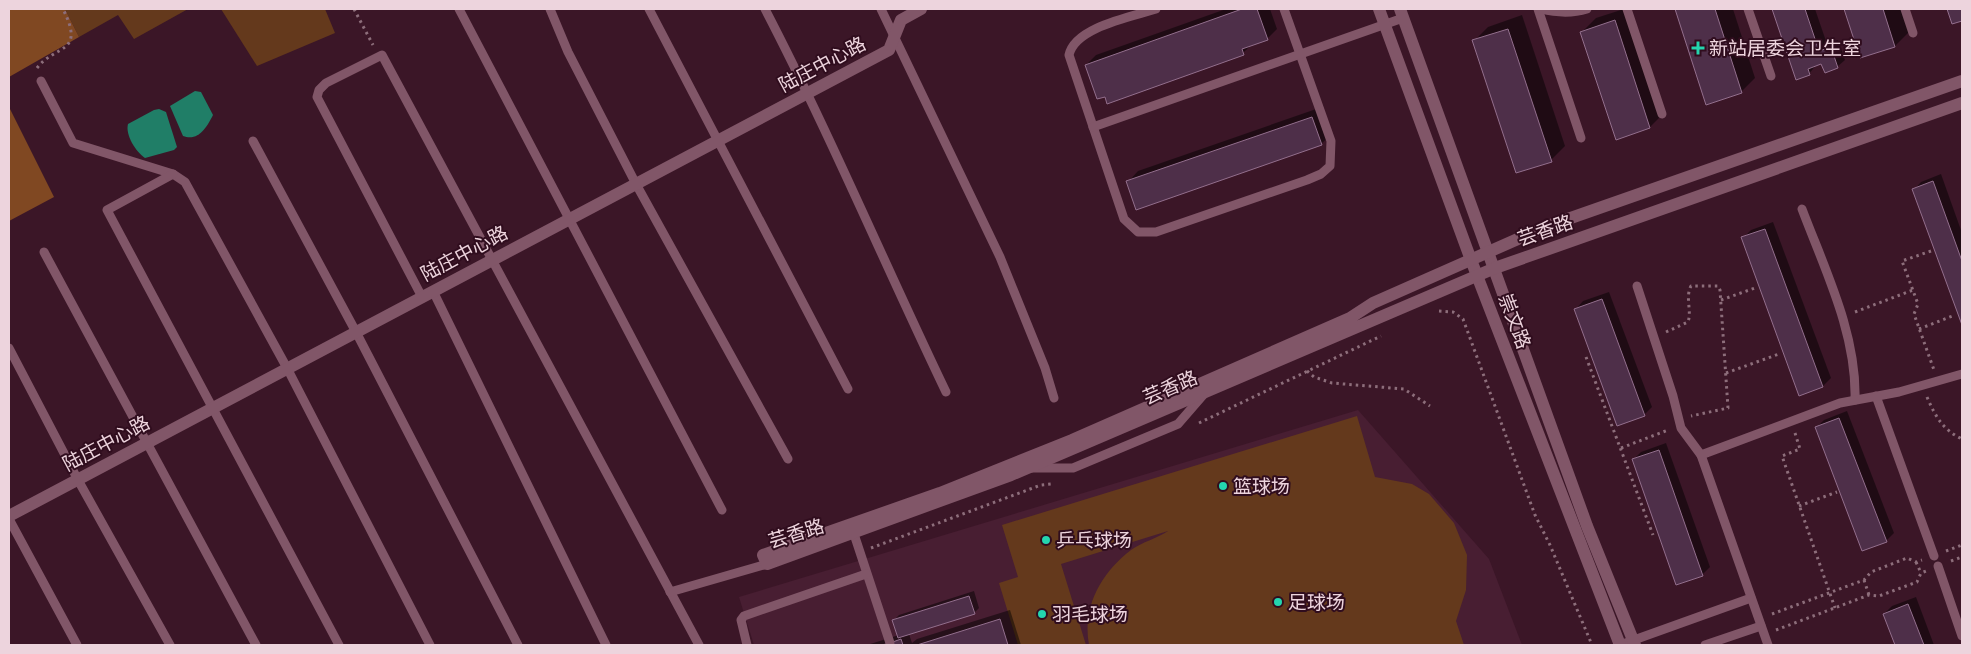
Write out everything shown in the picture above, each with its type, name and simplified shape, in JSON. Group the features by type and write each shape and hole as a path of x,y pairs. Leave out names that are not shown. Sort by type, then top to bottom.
{"street":[{"name":"陆庄中心路","path":"9,518 287,368 888,50 901,20 921,9"},
{"name":"崇文路","path":"1379,9 1471,260 1620,645"},
{"name":"崇文路","path":"1401,13 1587,526 1634,643"},
{"name":"芸香路","path":"852,529 1072,440 1350,318 1373,303 1545,227 1962,81"},
{"name":"芸香路","path":"767,564 763,555 852,529 1029,468 1495,268 1962,103"}],"lane":[{"path":"459,9 722,510"},
{"path":"550,9 568,52 636,184 788,459"},
{"path":"649,9 848,389"},
{"path":"765,9 808,92 891,278 946,392"},
{"path":"881,9 1000,257 1045,368 1054,398"},
{"path":"1156,9 1092,30 1078,38 1070,46 1068,55 1124,219 1138,232 1156,232 1307,180 1321,174 1330,166 1331,141 1284,9"},
{"path":"1539,9 1556,13 1577,12 1587,9"},
{"path":"1539,9 1581,138"},
{"path":"1627,9 1662,114"},
{"path":"1748,9 1771,76"},
{"path":"1905,9 1913,33"},
{"path":"1093,127 1385,25 1401,13"},
{"path":"606,645 428,294 317,97 318,90 326,83 382,55 699,645"},
{"path":"41,81 73,143 174,174 185,182 287,368 430,645"},
{"path":"253,141 356,332 518,645"},
{"path":"174,174 107,210 339,645"},
{"path":"1802,209 1849,337 1856,374 1855,400"},
{"path":"44,252 256,645"},
{"path":"1637,286 1680,422 1701,455 1768,645"},
{"path":"9,348 78,480 170,645"},
{"path":"1701,455 1840,402 1876,396 1962,374"},
{"path":"1029,468 1073,468 1178,424 1204,393"},
{"path":"1876,396 1934,556"},
{"path":"9,518 77,645"},
{"path":"852,529 890,643"},
{"path":"670,592 767,564"},
{"path":"1938,566 1962,636"},
{"path":"747,645 741,620 744,616 866,574"},
{"path":"1620,645 1634,643 1751,598"},
{"path":"1705,645 1762,626"}],"path":[{"path":"41,81 37,68 66,47 70,37 69,21 63,9"},
{"path":"354,9 370,42 382,55"},
{"path":"1931,251 1902,261 1918,304 1914,314 1938,381"},
{"path":"1620,448 1680,422 1728,408 1721,300 1718,286 1691,286 1689,290 1690,316 1688,322 1654,337"},
{"path":"1721,300 1756,288"},
{"path":"1842,316 1913,290"},
{"path":"1432,313 1440,310 1453,312 1463,319 1535,515 1550,545 1592,645"},
{"path":"1919,329 1955,315"},
{"path":"1195,425 1210,416 1388,333"},
{"path":"1726,373 1779,354"},
{"path":"1586,357 1653,535"},
{"path":"1307,371 1314,377 1332,383 1404,389 1430,406"},
{"path":"1922,385 1940,422 1950,433 1962,439"},
{"path":"1791,420 1800,449 1782,456 1835,608"},
{"path":"860,552 1041,485 1056,483"},
{"path":"1799,506 1837,492"},
{"path":"1916,562 1962,545"},
{"path":"1762,626 1830,592 1864,580 1871,572 1908,558 1916,562 1921,573"},
{"path":"1762,626 1835,608 1869,595 1880,596 1917,582 1921,573 1962,558"},
{"path":"1864,580 1869,595"}],"shaded area":[{"path":"9,9 65,9 79,37 9,77"},
{"path":"65,9 188,9 134,39 118,15 79,37"},
{"path":"221,9 325,9 335,33 257,66"},
{"path":"195,91 201,92 213,115 198,135 193,137 183,136 170,106"},
{"path":"9,107 54,197 9,221"},
{"path":"159,109 166,112 177,147 174,150 145,158 132,143 128,133 128,124"},
{"path":"1358,410 1489,559 1522,645 754,645 739,597"},
{"path":"1357,416 1375,477 1412,484 1429,494 1454,523 1467,555 1466,590 1456,621 1464,645 1089,645 1088,617 1091,604 1103,580 1120,559 1131,550 1168,531 1061,564 1086,645 1018,645 999,583 1018,577 1002,525"}],"building":[{"path":"1242,9 1257,9 1268,40 1242,49 1244,55 1107,104 1105,97 1097,99 1085,65"},
{"path":"1675,9 1715,9 1742,93 1706,105"},
{"path":"1772,9 1805,9 1819,51 1831,47 1838,68 1825,73 1821,64 1808,69 1810,75 1796,80"},
{"path":"1844,9 1883,9 1895,47 1860,58"},
{"path":"1947,9 1962,9 1962,21 1952,24"},
{"path":"1615,20 1650,128 1616,140 1580,32"},
{"path":"1508,29 1552,162 1516,173 1472,40"},
{"path":"1312,117 1322,145 1136,210 1126,181"},
{"path":"1933,181 1962,261 1962,325 1912,189"},
{"path":"1765,229 1823,387 1799,396 1741,237"},
{"path":"1602,299 1645,416 1617,426 1574,309"},
{"path":"1839,418 1887,542 1862,551 1815,427"},
{"path":"1659,450 1703,576 1676,585 1632,459"},
{"path":"969,596 975,614 898,638 892,620"},
{"path":"1908,604 1924,645 1895,645 1883,614"},
{"path":"1000,619 1008,645 917,645"},
{"path":"901,639 903,645 882,645 890,643"}],"place":[{"name":"新站居委会卫生室","path":"1698,48"},
{"name":"篮球场","path":"1223,486"},
{"name":"乒乓球场","path":"1046,540"},
{"name":"足球场","path":"1278,602"},
{"name":"羽毛球场","path":"1042,614"}]}
